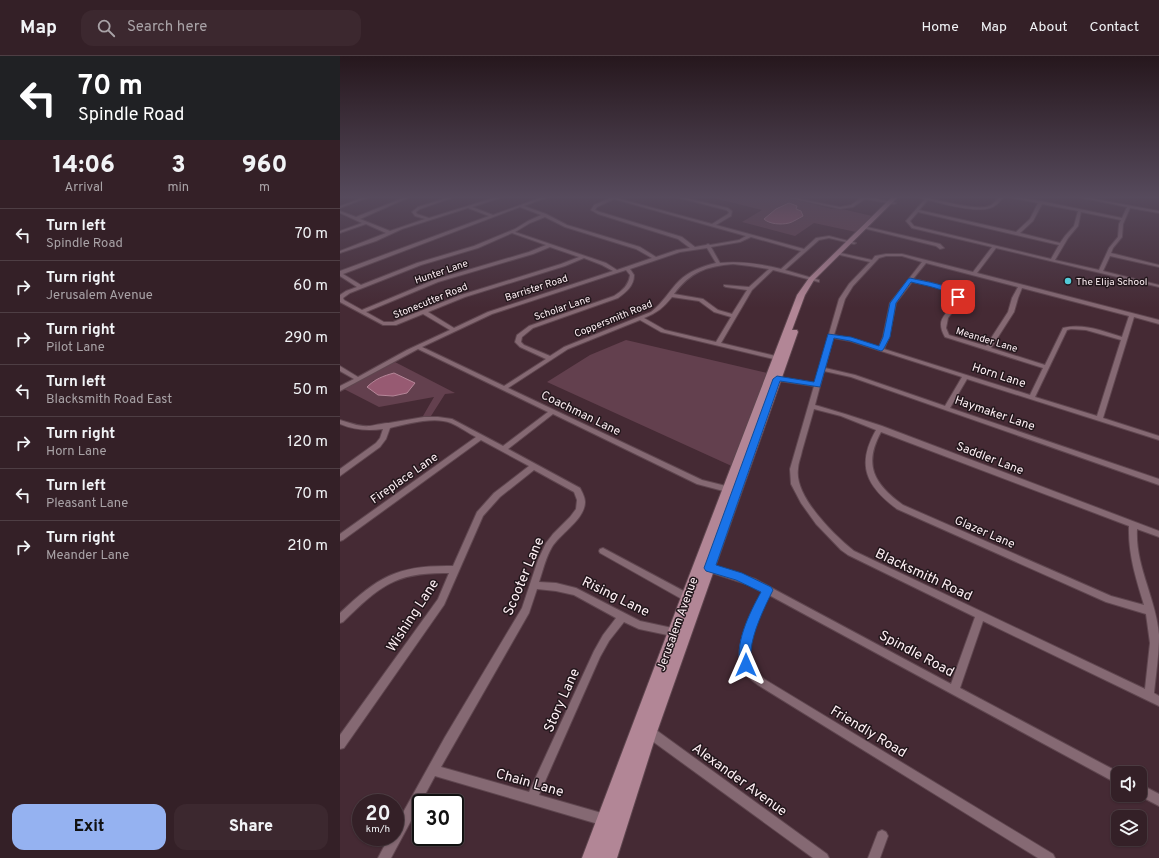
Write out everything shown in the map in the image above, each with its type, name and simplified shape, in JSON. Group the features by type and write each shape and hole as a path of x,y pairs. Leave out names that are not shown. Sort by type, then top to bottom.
{"main road":[{"name":"Jerusalem Avenue","path":"592,858 612,822 679,634 774,378 794,322 801,295 861,233"},
{"name":"Jerusalem Avenue","path":"608,858 612,822"}],"street":[{"path":"340,252 389,233"},
{"path":"340,273 446,233"},
{"name":"Stonecutter Road","path":"508,233 467,250 419,264 360,287 348,292 341,299 342,302 385,324 391,325 463,296 563,265 583,257"},
{"path":"516,233 604,264 616,272"},
{"path":"589,233 641,250 655,258"},
{"path":"665,233 680,238 693,248"},
{"path":"741,233 805,251"},
{"path":"889,233 938,245 942,248"},
{"path":"941,233 1159,286"},
{"path":"1052,260 1061,244 1070,233"},
{"path":"1100,272 1108,254 1120,237 1120,233"},
{"path":"1017,234 1061,244"},
{"name":"Barrister Road","path":"340,389 418,347 490,313 655,258 708,245 740,241 750,236"},
{"path":"782,271 821,238 835,238 852,242"},
{"path":"708,245 719,264"},
{"name":"Hunter Lane","path":"361,312 436,281 551,246"},
{"path":"974,274 995,246"},
{"path":"840,254 872,261 880,256 892,254 1159,322"},
{"path":"1108,254 1157,265 1159,259"},
{"name":"Blacksmith Road","path":"872,261 844,295 838,310 794,469 795,484 803,499 834,539 858,558 1159,701"},
{"path":"881,349 886,337 893,303 924,261"},
{"name":"Coppersmith Road","path":"504,388 549,358 576,343 640,318 661,308 682,280 688,275 702,268 719,264 747,264 782,271 814,280"},
{"name":"Scholar Lane","path":"549,358 522,346 518,342 518,336 531,327 616,297 632,280 632,275 627,268"},
{"path":"717,344 750,289 772,269"},
{"path":"340,273 360,287"},
{"name":"Meander Lane","path":"910,280 947,290 957,295 959,299 945,318 943,328 943,332 952,338 1046,367"},
{"path":"726,286 750,289"},
{"path":"987,349 1011,312 1015,298 1022,286"},
{"path":"671,295 701,300 716,311 735,316"},
{"path":"424,312 453,330"},
{"path":"1099,419 1132,315"},
{"path":"640,318 663,331 780,358"},
{"path":"1032,397 1063,331 1067,328 1082,328 1124,339"},
{"name":"Horn Lane","path":"831,336 881,349 1159,438"},
{"name":"Coachman Lane","path":"418,347 700,482 732,491"},
{"path":"340,368 358,379"},
{"name":"Haymaker Lane","path":"822,369 850,375 1159,482"},
{"path":"947,408 966,376"},
{"path":"774,378 817,385"},
{"name":"Saddler Lane","path":"812,406 843,414 1159,534"},
{"path":"503,449 553,412"},
{"name":"Scooter Lane","path":"340,422 356,428 370,429 418,419 443,419 452,421 577,490 582,502 580,510 558,532 548,546 526,610 433,770 384,858"},
{"path":"340,473 378,445 383,439 387,425"},
{"name":"Glazer Lane","path":"880,428 872,442 868,468 870,476 876,487 883,495 900,508 1109,599 1149,611"},
{"name":"Fireplace Lane","path":"340,538 481,437"},
{"name":"Wishing Lane","path":"340,744 441,602 476,522 486,505 534,466"},
{"path":"1133,525 1132,548 1154,627 1155,641 1149,696"},
{"path":"603,552 692,600"},
{"name":"Spindle Road","path":"704,566 738,576 767,590 1111,774"},
{"path":"340,619 375,587 402,573 417,570 456,570"},
{"name":"Rising Lane","path":"535,585 556,587 576,592 639,625 679,634"},
{"name":"Friendly Road","path":"767,590 754,616 744,651 745,661 751,674 761,682 1049,858"},
{"path":"954,690 980,616"},
{"name":"Story Lane","path":"532,798 596,654 622,617"},
{"name":"Alexander Avenue","path":"645,729 823,858"},
{"name":"Chain Lane","path":"433,770 612,822"},
{"path":"1147,794 1159,800"},
{"path":"874,858 882,836"}],"shaded area":[{"path":"785,233 799,233 795,236"},
{"path":"626,340 772,374 736,468 547,382 590,355"},
{"path":"395,362 455,393 445,394 431,416 423,416 434,397 379,407 344,389","holes":["374,380 407,393 386,396 367,387"]},
{"path":"394,373 415,383 407,393 393,396 378,395 367,387 379,378"}],"place":[{"name":"The Elija School","path":"1068,281"}],"route":[{"path":"746,665 744,651 754,616 767,590 738,576 709,568 777,379 817,385 831,336 881,349 886,337 893,303 910,280 947,290 958,297"}]}
